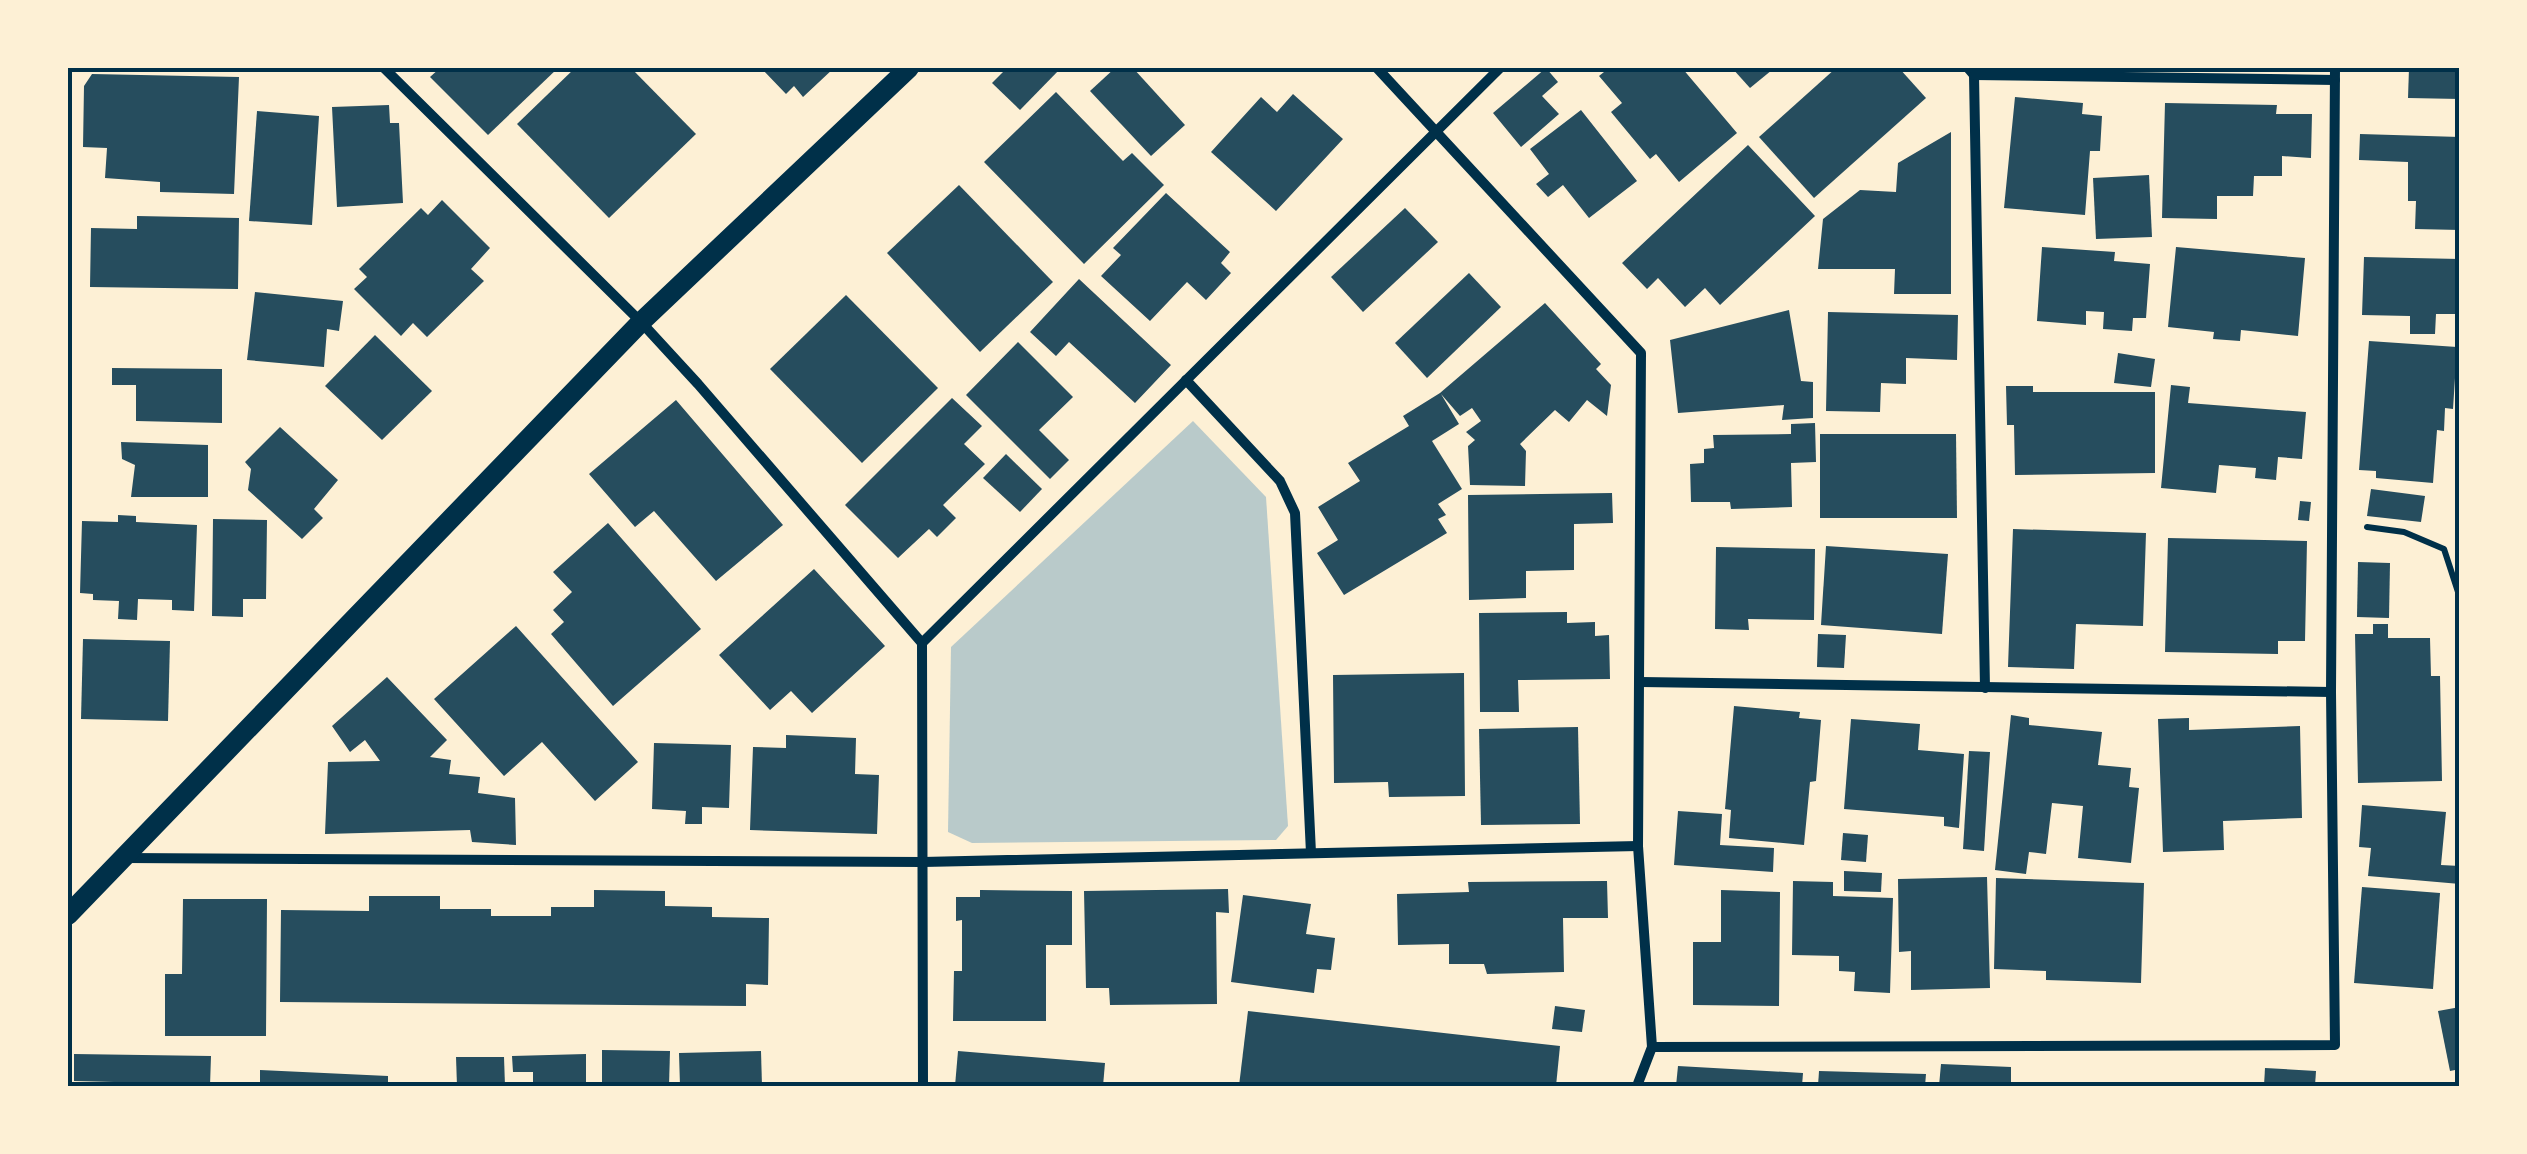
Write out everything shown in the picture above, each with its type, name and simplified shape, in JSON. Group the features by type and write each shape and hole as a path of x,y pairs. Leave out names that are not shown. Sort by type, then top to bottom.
{"main road":[{"path":"68,915 641,322 909,68"}],"street":[{"path":"384,68 641,322 922,643 923,1086"},
{"path":"1377,68 1641,353 1638,846 1652,1047 1637,1086"},
{"path":"922,643 1500,68"},
{"path":"1652,1047 2335,1045 2330,692 2335,68"},
{"path":"1985,688 1971,72 2335,80"},
{"path":"1186,380 1280,481 1295,513 1311,854"},
{"path":"1641,682 2330,692"},
{"path":"122,858 924,862 1638,846"}],"path":[{"path":"2332,523 2404,532 2444,549 2460,598"}],"shaded area":[{"path":"1193,421 1266,497 1288,826 1276,840 972,843 948,832 951,647"}],"building":[{"path":"440,68 558,68 488,135 430,77"},
{"path":"575,68 631,68 696,134 609,218 517,124"},
{"path":"761,68 834,68 803,97 794,86 786,94"},
{"path":"1007,68 1061,68 1020,110 992,83"},
{"path":"1115,68 1133,68 1185,125 1151,156 1090,91"},
{"path":"1546,68 1558,82 1542,96 1559,114 1521,147 1493,113"},
{"path":"1609,68 1682,68 1737,133 1679,182 1656,154 1650,159 1611,112 1622,103 1599,76"},
{"path":"1732,68 1770,68 1772,70 1750,88"},
{"path":"1836,68 1899,68 1926,98 1814,198 1759,137"},
{"path":"2409,68 2460,68 2460,99 2408,98"},
{"path":"92,74 239,77 234,194 160,192 160,182 105,178 107,148 83,147 84,86"},
{"path":"1056,92 1123,161 1132,153 1164,185 1084,264 984,162"},
{"path":"1293,94 1343,139 1276,211 1211,152 1261,97 1277,112"},
{"path":"2015,97 2083,103 2082,114 2102,116 2100,151 2090,151 2085,215 2004,208"},
{"path":"2165,103 2277,105 2276,114 2312,114 2311,158 2282,156 2282,176 2254,176 2253,196 2217,196 2217,219 2162,218"},
{"path":"389,105 390,123 399,123 403,203 337,207 332,107"},
{"path":"1581,110 1637,181 1589,218 1563,185 1548,197 1536,184 1549,174 1530,149"},
{"path":"257,111 319,116 312,225 249,221"},
{"path":"1951,132 1951,294 1894,294 1895,269 1818,269 1823,219 1860,190 1896,192 1898,163"},
{"path":"2360,134 2460,137 2460,230 2415,229 2416,201 2408,201 2408,162 2359,160"},
{"path":"1748,145 1815,216 1720,305 1705,288 1685,307 1658,278 1647,289 1622,263"},
{"path":"2149,175 2152,237 2096,239 2093,178"},
{"path":"959,185 1053,282 980,352 887,253"},
{"path":"1166,193 1230,252 1221,263 1231,273 1206,300 1187,282 1150,321 1101,276 1121,255 1113,248"},
{"path":"442,200 490,248 471,269 484,281 427,337 413,323 401,336 354,289 367,277 359,269 421,208 428,215"},
{"path":"1405,208 1438,242 1363,312 1331,277"},
{"path":"137,216 239,218 238,289 90,287 91,228 137,229"},
{"path":"2042,247 2115,252 2114,261 2150,264 2146,318 2133,318 2132,331 2103,329 2104,312 2086,311 2086,325 2037,321"},
{"path":"2176,247 2305,258 2298,336 2241,330 2240,341 2213,339 2214,332 2168,327"},
{"path":"2364,257 2460,259 2460,314 2436,314 2435,334 2410,334 2410,316 2362,315"},
{"path":"1469,273 1501,307 1427,378 1395,343"},
{"path":"1079,279 1171,365 1135,403 1069,342 1056,356 1030,332"},
{"path":"255,292 343,301 339,331 327,329 324,367 247,360"},
{"path":"846,295 938,388 862,463 770,369"},
{"path":"1545,303 1601,364 1596,369 1611,385 1607,416 1587,400 1569,422 1555,410 1520,444 1526,451 1525,486 1470,485 1468,446 1475,440 1466,432 1481,421 1472,408 1460,416 1441,394 1459,424 1432,441 1462,489 1438,504 1446,515 1438,519 1447,533 1344,595 1317,553 1338,540 1318,507 1360,481 1348,463 1409,426 1403,416 1440,393"},
{"path":"1789,310 1801,381 1813,382 1813,418 1782,420 1784,405 1678,413 1670,340"},
{"path":"1828,312 1958,315 1957,360 1906,358 1906,384 1881,383 1880,412 1826,411"},
{"path":"375,335 432,391 382,440 325,386"},
{"path":"2369,341 2457,347 2453,409 2445,408 2444,431 2437,430 2433,483 2376,478 2376,471 2359,470"},
{"path":"1018,342 1073,397 1039,430 1069,460 1050,479 966,395"},
{"path":"2118,353 2155,359 2151,387 2114,383"},
{"path":"112,368 222,369 222,423 136,421 136,385 112,385"},
{"path":"2171,385 2190,387 2188,403 2306,412 2302,459 2278,457 2276,480 2255,478 2256,468 2219,465 2216,493 2161,488"},
{"path":"2006,386 2033,386 2033,392 2155,392 2155,473 2015,475 2014,425 2007,425"},
{"path":"952,398 982,426 964,444 985,464 943,505 956,518 937,537 929,529 898,558 845,505"},
{"path":"676,400 783,525 716,581 654,511 635,527 589,474"},
{"path":"1815,423 1816,462 1791,463 1792,507 1731,509 1730,502 1691,502 1690,464 1704,463 1704,449 1714,448 1713,435 1791,434 1791,424"},
{"path":"280,427 338,480 314,509 323,518 302,539 248,490 251,469 245,462"},
{"path":"1820,434 1956,434 1957,518 1820,518"},
{"path":"121,442 208,445 208,497 131,497 135,465 122,459"},
{"path":"1006,454 1042,489 1020,512 983,478"},
{"path":"2371,489 2425,496 2421,522 2367,516"},
{"path":"1612,493 1613,523 1574,524 1574,570 1526,571 1526,598 1469,600 1468,495"},
{"path":"2300,501 2311,502 2309,521 2298,520"},
{"path":"118,515 136,516 136,522 197,525 194,611 172,610 172,600 138,599 137,620 118,619 119,601 93,600 93,594 80,593 82,521 118,522"},
{"path":"213,519 267,520 266,599 243,599 243,617 212,616"},
{"path":"608,523 701,629 613,706 551,634 564,622 553,610 572,592 553,572"},
{"path":"2013,529 2146,533 2143,626 2076,624 2074,669 2008,667"},
{"path":"2168,538 2307,541 2305,641 2278,641 2278,654 2165,652"},
{"path":"1826,546 1948,554 1942,634 1821,625"},
{"path":"1716,547 1815,549 1814,620 1748,619 1749,630 1715,629"},
{"path":"2358,562 2390,563 2389,618 2357,617"},
{"path":"814,569 885,646 812,713 791,691 770,710 719,655"},
{"path":"1567,612 1567,623 1595,622 1595,636 1609,635 1610,679 1518,680 1519,712 1480,712 1479,613"},
{"path":"2373,624 2388,624 2388,638 2430,638 2431,676 2440,676 2442,781 2358,783 2355,634 2373,634"},
{"path":"516,626 638,762 595,801 542,742 504,776 434,699"},
{"path":"1818,634 1846,635 1844,668 1817,667"},
{"path":"83,639 170,641 168,721 81,719"},
{"path":"1464,673 1465,796 1389,797 1388,782 1334,783 1333,675"},
{"path":"387,677 447,740 430,757 451,760 449,774 480,777 478,793 515,798 516,845 472,842 470,830 325,834 328,762 380,761 365,740 350,752 332,726"},
{"path":"1734,706 1800,712 1799,718 1821,720 1816,781 1810,782 1804,845 1729,838 1731,810 1725,809"},
{"path":"2011,715 2029,718 2029,725 2102,732 2098,765 2131,768 2129,787 2139,788 2131,863 2078,858 2083,806 2052,803 2046,854 2029,852 2026,874 1995,870"},
{"path":"2189,718 2189,730 2300,726 2302,818 2223,821 2224,850 2163,852 2158,719"},
{"path":"1851,719 1920,724 1918,750 1964,754 1959,828 1944,826 1944,817 1844,809"},
{"path":"1578,727 1580,824 1481,825 1479,729"},
{"path":"786,735 856,738 855,774 879,775 877,834 750,830 753,747 786,748"},
{"path":"654,743 731,745 729,808 702,807 702,824 685,824 686,811 652,809"},
{"path":"1969,751 1990,752 1984,851 1963,849"},
{"path":"2362,805 2446,812 2441,865 2460,866 2460,884 2368,876 2371,848 2359,847"},
{"path":"1678,811 1722,814 1720,845 1774,848 1773,872 1674,865"},
{"path":"1843,833 1868,835 1866,862 1841,860"},
{"path":"1844,871 1882,873 1881,892 1844,891"},
{"path":"1987,877 1990,988 1911,990 1911,951 1899,952 1898,879"},
{"path":"1996,878 2144,883 2141,983 2046,980 2046,971 1994,969"},
{"path":"1607,881 1608,918 1563,918 1564,972 1487,974 1484,964 1449,964 1449,944 1398,945 1397,894 1469,892 1468,882"},
{"path":"1793,881 1833,882 1833,896 1893,898 1890,993 1854,991 1855,972 1839,971 1839,956 1792,955"},
{"path":"2362,887 2440,893 2433,989 2354,983"},
{"path":"1228,889 1229,913 1216,912 1217,1004 1110,1005 1109,988 1086,988 1084,891"},
{"path":"594,890 665,891 665,906 712,907 712,917 769,918 768,985 746,984 746,1006 280,1002 281,910 369,911 369,896 440,896 440,909 491,909 491,916 551,916 551,907 594,907"},
{"path":"980,890 1072,891 1072,945 1046,945 1046,1021 953,1021 954,971 962,971 962,920 956,921 956,897 980,897"},
{"path":"1721,890 1780,892 1779,1006 1693,1005 1693,942 1721,942"},
{"path":"1243,895 1311,904 1306,934 1335,938 1331,970 1317,969 1314,993 1231,982"},
{"path":"183,899 267,899 266,1036 165,1036 165,974 182,974"},
{"path":"1555,1006 1585,1010 1582,1032 1552,1029"},
{"path":"2460,1007 2460,1069 2450,1071 2438,1011"},
{"path":"1248,1011 1560,1046 1556,1086 1239,1086"},
{"path":"602,1050 670,1051 669,1086 602,1086"},
{"path":"761,1051 762,1086 680,1086 679,1053"},
{"path":"958,1051 1105,1063 1103,1086 955,1086"},
{"path":"74,1054 211,1056 210,1086 114,1086 114,1082 74,1081"},
{"path":"586,1054 586,1086 533,1086 533,1072 513,1072 512,1056"},
{"path":"456,1057 504,1057 505,1086 457,1086"},
{"path":"1941,1064 2011,1067 2011,1086 1939,1086"},
{"path":"1678,1066 1803,1073 1802,1086 1676,1086"},
{"path":"2265,1068 2316,1071 2315,1086 2264,1086"},
{"path":"260,1070 388,1076 388,1086 260,1086"},
{"path":"1819,1071 1926,1074 1925,1086 1818,1086"}]}
